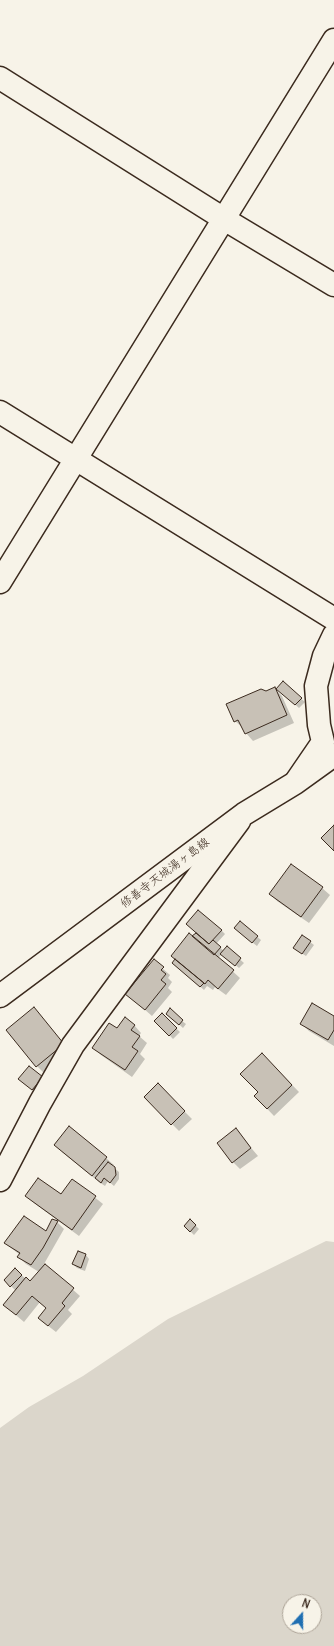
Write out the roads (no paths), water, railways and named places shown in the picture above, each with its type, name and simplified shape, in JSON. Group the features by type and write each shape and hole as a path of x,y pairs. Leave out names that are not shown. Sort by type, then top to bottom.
{"street":[{"path":"0,582 334,40"},
{"path":"0,78 224,219 334,285"},
{"path":"0,412 334,619"},
{"path":"295,784 323,742 319,725 316,686 324,656 334,636"},
{"name":"修善寺天城湯ヶ島線","path":"0,996 244,814 295,784 334,755"},
{"path":"0,1180 40,1103 73,1045 244,814"}]}
